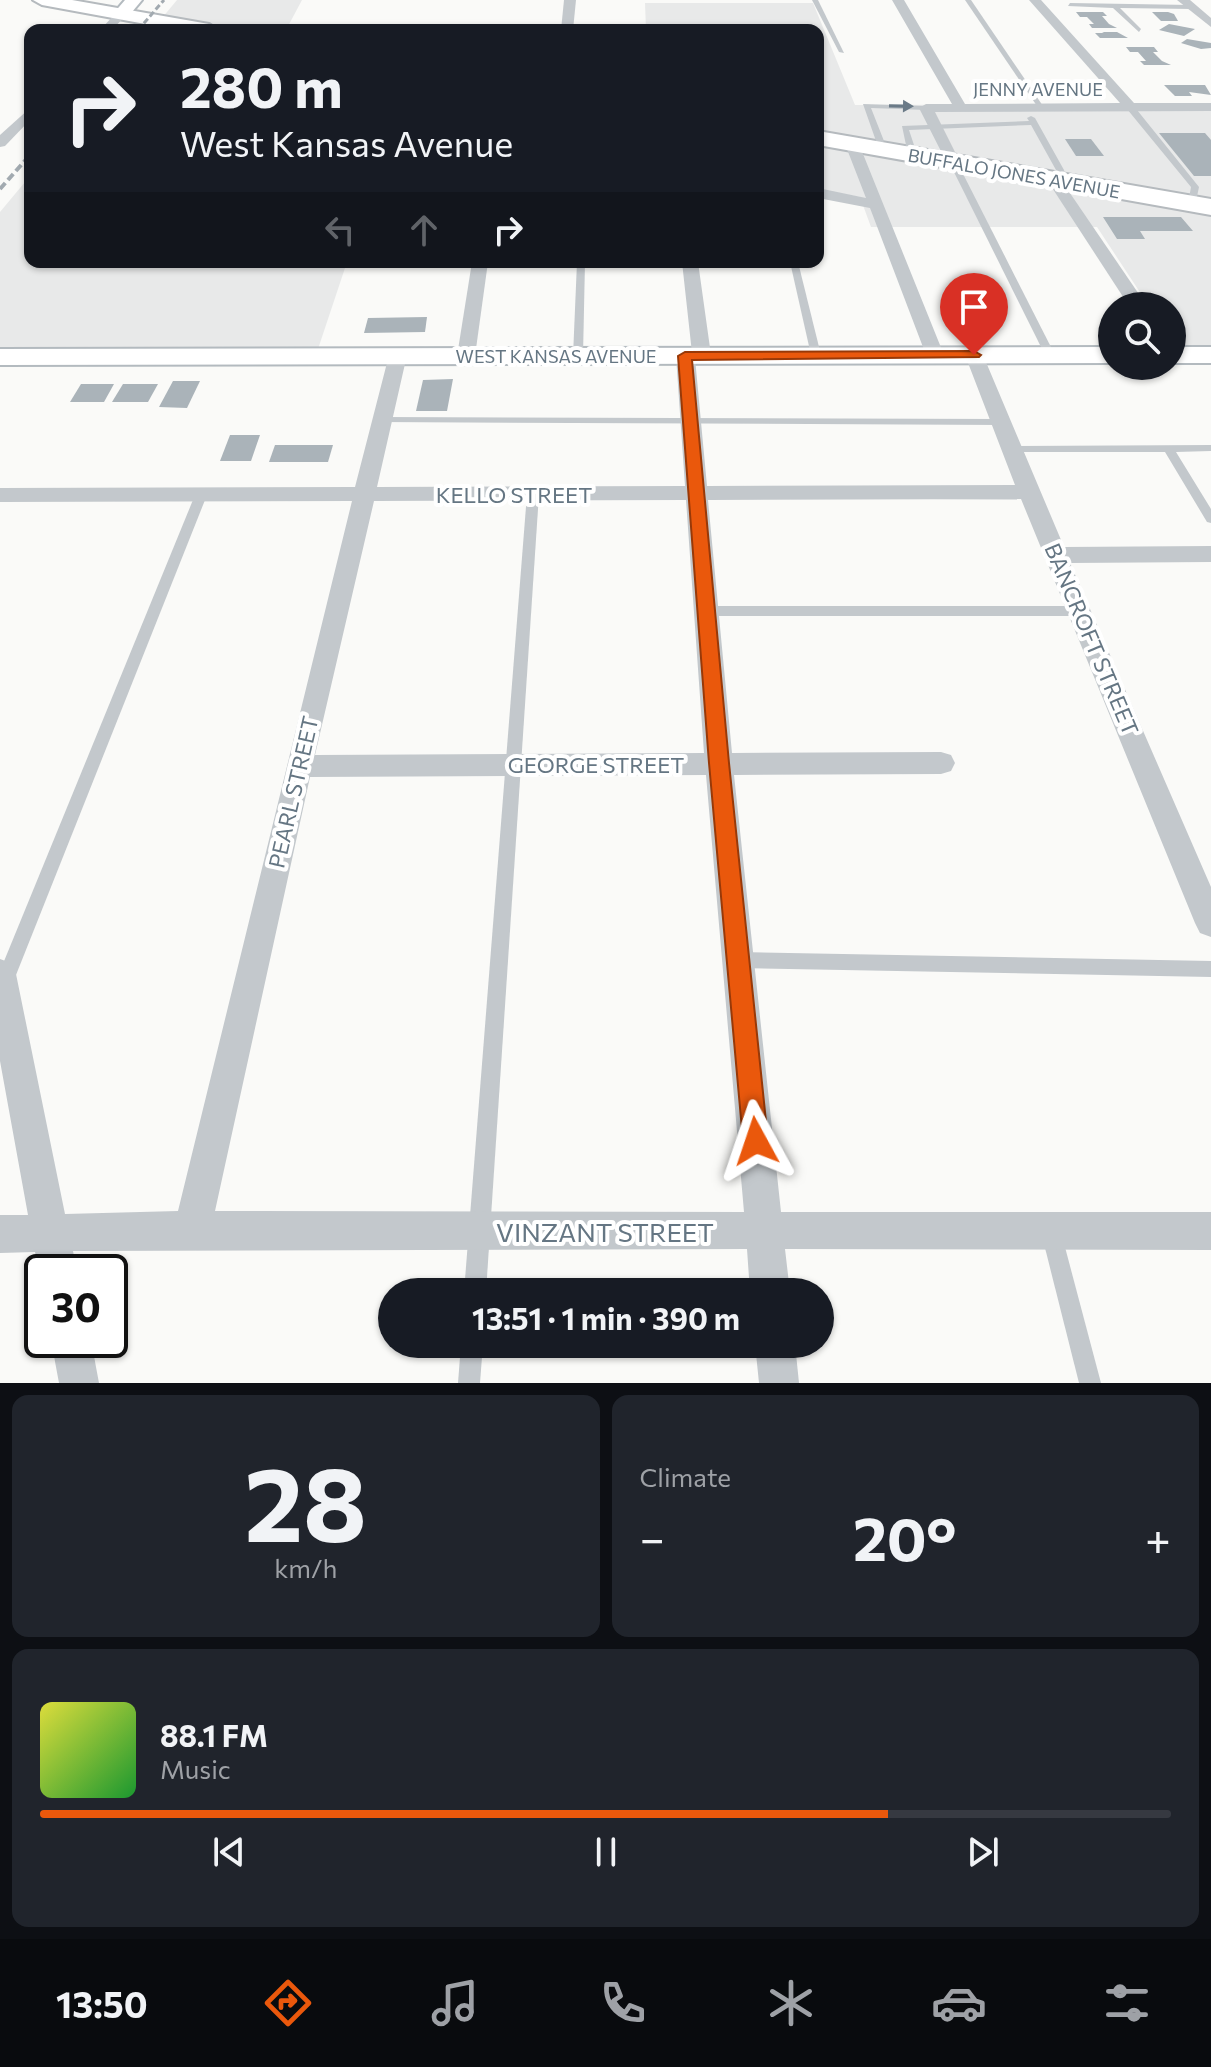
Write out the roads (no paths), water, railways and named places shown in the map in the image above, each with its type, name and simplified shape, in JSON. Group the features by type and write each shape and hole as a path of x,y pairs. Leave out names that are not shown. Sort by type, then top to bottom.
{"main road":[{"path":"42,0 127,7 188,24"},
{"name":"BUFFALO JONES AVENUE","path":"824,139 1201,206"}],"street":[{"path":"568,24 570,0"},
{"path":"898,0 961,108"},
{"path":"1035,0 1130,107"},
{"path":"1187,4 1211,24"},
{"path":"111,24 127,7"},
{"name":"JENNY AVENUE","path":"926,108 1211,107"},
{"path":"926,108 953,162"},
{"path":"0,143 24,118"},
{"path":"864,146 876,205 935,355"},
{"path":"1054,180 1129,292"},
{"path":"824,194 876,205"},
{"path":"466,356 479,268"},
{"path":"690,268 693,356 690,421 769,1278"},
{"name":"PEARL STREET","path":"192,1230 398,355"},
{"name":"BANCROFT STREET","path":"974,355 1211,923"},
{"name":"WEST KANSAS AVENUE","path":"0,357 1098,355"},
{"path":"1186,355 1211,355"},
{"name":"KELLO STREET","path":"0,495 1029,492"},
{"path":"1057,555 1211,554"},
{"name":"GEORGE STREET","path":"299,766 941,763"},
{"path":"1,980 54,1254"},
{"name":"VINZANT STREET","path":"0,1234 192,1230 1211,1231"},
{"path":"74,1358 79,1383"},
{"path":"776,1358 779,1383"}],"lane":[{"path":"815,0 842,52"},
{"path":"968,0 1042,107"},
{"path":"1070,5 1187,4"},
{"path":"1114,5 1139,30"},
{"path":"864,146 880,141 866,106 926,108"},
{"path":"1130,107 1195,187 1201,206"},
{"path":"1025,108 1060,170 1061,174 1054,180"},
{"path":"905,153 910,145 905,128 1034,123"},
{"path":"953,162 1050,355"},
{"path":"578,356 581,268"},
{"path":"795,268 816,355"},
{"path":"382,420 1001,422"},
{"path":"1168,448 1211,519"},
{"path":"1011,449 1211,448"},
{"path":"476,1278 533,494"},
{"path":"1,980 201,495"},
{"path":"707,611 1080,611"},
{"path":"738,960 1211,969"},
{"path":"1051,1231 1090,1383"},
{"path":"469,1383 471,1358"}],"railway":[{"path":"143,24 164,0"},
{"path":"0,189 24,162"}]}
